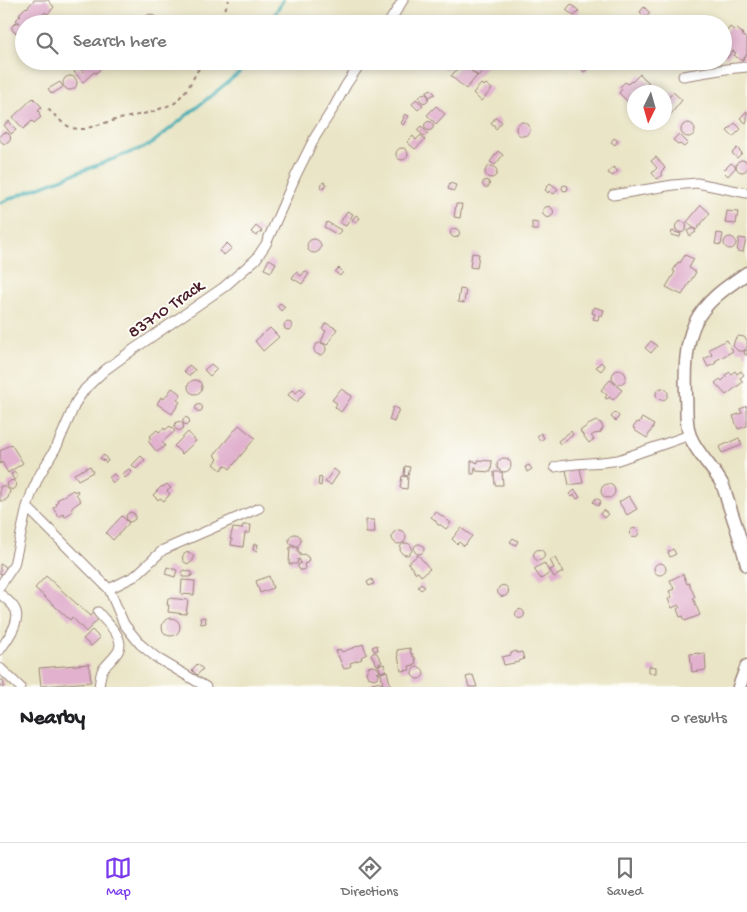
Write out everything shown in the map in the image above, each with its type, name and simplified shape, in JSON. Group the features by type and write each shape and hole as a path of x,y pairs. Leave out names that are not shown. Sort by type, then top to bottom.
{"street":[{"path":"394,15 403,0"},
{"path":"732,68 747,67"},
{"name":"83710 Track","path":"0,586 14,565 26,507 39,476 57,446 76,402 86,388 106,370 224,287 256,259 266,244 314,137 356,70"},
{"path":"683,76 720,70"},
{"path":"613,195 696,183 747,193"},
{"path":"747,273 709,302 695,323 686,358 686,397 690,435 694,444 723,486 737,526 747,564"},
{"path":"555,467 618,460 690,435"},
{"path":"26,507 109,589 124,624 140,644 157,658 206,687"},
{"path":"109,589 135,576 163,550 258,508"},
{"path":"0,594 15,608 16,612 15,624 0,650"},
{"path":"98,612 118,635 120,640 119,651 101,672 99,687"},
{"path":"739,687 747,667"},
{"path":"0,668 20,687"}],"path":[{"path":"223,15 229,0"},
{"path":"48,109 63,124 70,128 78,129 152,112 175,102 188,88 198,70"}],"building":[{"path":"34,0 48,0 54,7 48,14 45,12 42,15 19,14"},
{"path":"571,4 579,11 573,15 566,10"},
{"path":"644,7 650,13 643,15 640,12"},
{"path":"15,23 15,32 12,29"},
{"path":"732,28 734,30 736,28 747,39 747,54 742,61 734,55 736,53 732,52"},
{"path":"76,70 99,70 83,82 74,72"},
{"path":"457,70 471,70 477,76 466,89 451,76"},
{"path":"471,70 483,70 478,76"},
{"path":"640,74 649,83 647,85 627,85 627,101 619,93 622,89 620,87 625,82 628,84"},
{"path":"70,76 75,78 77,83 75,88 70,90 65,88 63,83 65,78"},
{"path":"60,82 63,87 52,94 48,89"},
{"path":"481,84 484,86 486,84 492,89 481,101 473,93"},
{"path":"431,89 435,94 429,97 426,92"},
{"path":"673,92 682,100 672,113"},
{"path":"424,93 429,98 424,103 419,98"},
{"path":"33,98 42,107 38,111 41,117 34,123 32,121 23,129 13,117"},
{"path":"416,99 423,105 418,110 412,104"},
{"path":"436,106 445,114 436,124 427,115"},
{"path":"747,111 747,121 746,123 740,118"},
{"path":"405,114 409,116 403,125 401,123"},
{"path":"496,117 502,122 496,129 491,123"},
{"path":"9,121 16,130 11,134 4,125"},
{"path":"429,121 434,126 429,131 424,126"},
{"path":"520,122 526,122 530,129 526,136 520,136 516,132 516,126"},
{"path":"688,123 693,125 695,130 693,135 688,137 683,135 681,130 683,125"},
{"path":"735,123 741,129 733,137 727,131"},
{"path":"421,126 428,133 424,136 417,130"},
{"path":"5,132 11,138 5,144 -1,138"},
{"path":"679,134 688,143 684,147 673,140"},
{"path":"421,135 425,140 415,149 407,142 413,136 416,140"},
{"path":"614,138 618,141 615,145 611,142"},
{"path":"404,148 407,149 407,159 400,160 397,159 396,152 397,149"},
{"path":"737,148 742,153 737,158 732,153"},
{"path":"498,151 503,155 495,165 490,162"},
{"path":"656,157 665,168 661,172 663,175 657,179 652,173 657,168 651,161"},
{"path":"740,160 744,160 748,166 744,172 740,172 736,168 736,164"},
{"path":"731,163 736,167 728,176 723,171"},
{"path":"489,166 493,166 497,172 493,178 489,178 485,174 485,170"},
{"path":"613,167 618,171 613,176 608,173"},
{"path":"486,180 490,184 486,188 482,184"},
{"path":"323,182 327,184 324,189 320,187"},
{"path":"450,183 456,185 454,191 448,189"},
{"path":"550,183 558,189 554,194 549,191 548,193 545,190"},
{"path":"565,185 568,188 565,191 562,188"},
{"path":"456,204 462,204 460,218 454,217"},
{"path":"701,205 710,213 696,230 687,222"},
{"path":"546,207 550,207 553,212 552,216 546,217 543,214 543,210"},
{"path":"347,211 353,214 346,226 340,223"},
{"path":"727,211 738,212 736,224 725,223"},
{"path":"356,215 360,218 356,223 352,220"},
{"path":"327,222 341,230 338,235 324,227"},
{"path":"532,222 538,223 538,230 532,230"},
{"path":"679,222 683,222 686,227 685,231 679,232 676,229 676,225"},
{"path":"256,226 262,231 256,236 251,232"},
{"path":"455,228 460,233 455,238 450,233"},
{"path":"693,228 696,232 690,236 687,231"},
{"path":"672,231 681,234 680,237 671,235"},
{"path":"717,233 723,234 721,245 715,244"},
{"path":"730,237 736,243 730,249 724,243"},
{"path":"739,238 746,239 743,252 737,251"},
{"path":"314,239 319,241 321,246 319,251 314,253 309,251 307,246 309,241"},
{"path":"227,243 232,248 224,255 219,251"},
{"path":"472,253 479,254 477,268 470,267"},
{"path":"685,255 694,259 689,268 696,272 682,295 666,287 675,272 673,271 678,262 680,263"},
{"path":"269,259 276,263 271,272 264,269"},
{"path":"339,268 343,272 340,276 335,272"},
{"path":"305,271 309,274 302,284 292,278 296,272 301,276"},
{"path":"460,289 466,290 464,303 458,302"},
{"path":"280,303 285,307 281,311 277,306"},
{"path":"594,307 604,310 602,316 599,315 598,320 593,319 595,314 592,313"},
{"path":"288,322 292,326 288,330 284,326"},
{"path":"326,323 337,329 327,345 321,342 326,331 322,329"},
{"path":"270,328 279,337 263,351 255,341"},
{"path":"739,336 747,340 747,347 744,351 738,351 733,346 735,339"},
{"path":"727,340 733,351 708,367 704,359 712,355 709,349"},
{"path":"651,341 657,346 651,353 645,348"},
{"path":"320,343 326,349 320,355 314,349"},
{"path":"601,362 605,366 601,371 596,367"},
{"path":"211,364 217,369 210,376 204,370"},
{"path":"189,365 195,370 189,376 184,371"},
{"path":"616,370 622,370 626,377 622,384 616,384 612,380 612,374"},
{"path":"735,371 737,374 741,371 744,375 740,378 743,382 726,395 715,383 720,379 722,381 726,377 725,375"},
{"path":"192,380 198,380 202,387 198,394 192,394 188,390 188,384"},
{"path":"610,380 622,390 613,400 609,397 605,398 607,395 601,390"},
{"path":"172,388 181,394 177,400 180,402 172,414 157,404 161,397 164,399"},
{"path":"300,388 305,392 297,402 288,395 292,390 296,393"},
{"path":"662,388 668,394 662,400 656,394"},
{"path":"341,389 352,396 341,412 335,407 337,403 332,400"},
{"path":"199,405 202,408 199,411 196,408"},
{"path":"747,406 747,426 738,429 733,416 742,413 740,409"},
{"path":"393,407 399,409 394,422 389,420"},
{"path":"615,412 619,416 616,421 611,417"},
{"path":"186,417 190,421 186,425 182,421"},
{"path":"642,418 654,425 647,438 633,428"},
{"path":"596,421 601,423 603,428 600,433 591,436 594,439 589,443 580,431"},
{"path":"179,422 183,426 179,430 175,426"},
{"path":"239,425 255,438 230,469 225,465 221,470 214,464 218,459 214,455"},
{"path":"170,426 175,431 162,442 165,446 157,452 148,441 151,439 149,437 157,430 159,432"},
{"path":"571,431 573,435 560,444 558,441"},
{"path":"188,432 196,441 182,454 174,446"},
{"path":"541,433 544,438 540,441 537,436"},
{"path":"739,438 742,445 722,453 719,447"},
{"path":"11,444 23,463 8,473 2,462 0,464 0,451"},
{"path":"104,455 108,461 106,463 100,458"},
{"path":"141,456 145,460 136,469 132,465"},
{"path":"501,458 507,458 511,465 507,472 501,472 497,468 497,462"},
{"path":"478,460 492,461 491,472 476,471 475,467 474,474 471,474 471,461 478,463"},
{"path":"529,465 532,469 527,472 525,467"},
{"path":"90,466 93,472 78,480 74,474"},
{"path":"405,466 410,467 408,476 404,475"},
{"path":"580,468 583,483 569,485 566,470"},
{"path":"129,469 132,472 125,478 122,474"},
{"path":"334,469 339,473 331,485 325,482"},
{"path":"15,472 18,477 14,480 11,474"},
{"path":"494,472 502,472 503,485 495,485"},
{"path":"114,474 118,479 113,483 109,478"},
{"path":"402,476 408,477 407,489 400,488"},
{"path":"319,477 322,478 321,486 318,485"},
{"path":"12,481 16,485 12,489 8,485"},
{"path":"167,484 171,488 167,491 170,494 164,501 160,498 158,500 153,495 162,486"},
{"path":"608,484 613,486 615,491 613,496 608,498 603,496 601,491 603,486"},
{"path":"0,486 5,486 10,491 8,498 4,501 0,501"},
{"path":"73,490 75,492 77,490 76,494 81,501 71,508 73,511 65,517 63,514 59,517 53,508 57,505 57,500"},
{"path":"575,490 580,497 577,499 574,495 572,497 569,494"},
{"path":"629,496 637,509 627,515 619,502"},
{"path":"596,498 601,501 598,506 593,502"},
{"path":"603,510 608,514 604,518 600,514"},
{"path":"435,511 451,523 446,529 438,525 431,517"},
{"path":"130,512 135,514 135,519 131,522 127,521 126,515"},
{"path":"122,516 129,523 113,540 106,533"},
{"path":"366,520 374,520 375,533 366,533"},
{"path":"243,525 251,525 250,533 245,533 243,547 231,545 232,539 230,539 233,528 242,529"},
{"path":"461,528 472,536 464,546 459,542 457,544 452,539"},
{"path":"634,528 639,533 634,538 629,533"},
{"path":"399,530 404,532 406,537 404,542 399,544 394,542 392,537 394,532"},
{"path":"293,534 297,534 301,540 297,546 293,546 289,542 289,538"},
{"path":"513,538 518,541 516,545 510,542"},
{"path":"408,543 411,544 411,554 404,555 401,554 400,547 401,544"},
{"path":"254,544 258,544 257,551 253,550"},
{"path":"419,544 424,549 419,554 414,549"},
{"path":"290,547 298,547 300,556 304,554 308,557 309,560 304,564 304,570 300,570 298,567 301,563 299,559 297,564 289,564"},
{"path":"539,549 545,555 539,561 533,555"},
{"path":"673,549 676,554 670,557 668,552"},
{"path":"186,553 190,553 193,558 192,562 186,563 183,560 183,556"},
{"path":"418,555 430,569 421,576 408,563"},
{"path":"555,558 563,572 554,577 550,570 554,568 550,560"},
{"path":"544,563 550,573 541,579 534,569"},
{"path":"662,563 665,564 665,574 658,575 655,574 654,567 655,564"},
{"path":"0,564 6,568 4,573 0,574"},
{"path":"167,567 177,570 175,577 165,574"},
{"path":"183,570 192,572 192,576 182,577"},
{"path":"683,574 695,597 693,598 700,615 685,621 683,616 680,617 677,609 680,607 679,605 672,608 668,599 672,597 669,591 674,589 670,580"},
{"path":"46,576 90,616 93,613 99,618 86,632 72,617 70,620 35,588"},
{"path":"269,576 273,588 260,593 256,581"},
{"path":"372,579 374,584 369,586 367,582"},
{"path":"182,580 195,581 194,595 181,594"},
{"path":"421,583 425,587 421,590 418,587"},
{"path":"503,585 509,591 503,597 497,591"},
{"path":"168,598 188,600 186,614 168,612"},
{"path":"520,609 525,614 520,619 515,614"},
{"path":"205,617 206,623 201,624 200,618"},
{"path":"171,618 177,621 180,627 177,633 171,636 165,633 162,627 165,621"},
{"path":"92,630 100,638 91,646 83,639"},
{"path":"363,644 367,654 361,657 362,659 350,663 351,666 344,669 336,651 340,649 342,652"},
{"path":"377,645 378,650 374,651 372,647"},
{"path":"410,648 411,654 415,657 416,665 409,666 410,670 401,671 397,650"},
{"path":"516,651 517,653 522,652 524,659 504,665 502,657 511,655 511,653"},
{"path":"376,652 382,662 377,665 371,654"},
{"path":"705,653 706,670 692,672 690,654"},
{"path":"89,664 91,682 41,686 39,668"},
{"path":"197,664 203,669 197,675 192,670"},
{"path":"384,664 386,670 381,672 378,665"},
{"path":"649,666 656,667 656,673 649,673"},
{"path":"368,667 377,667 380,672 377,673 380,673 378,677 374,679 368,677 366,673"},
{"path":"416,667 420,667 424,673 420,679 416,679 412,675 412,671"},
{"path":"387,671 390,684 383,686 381,673"},
{"path":"473,675 477,687 469,687 466,677"},
{"path":"0,680 3,680 4,687 0,687"},
{"path":"372,683 382,684 383,687 369,687"}],"waterway":[{"path":"274,15 283,0"},
{"path":"0,203 150,145 241,70"}]}
